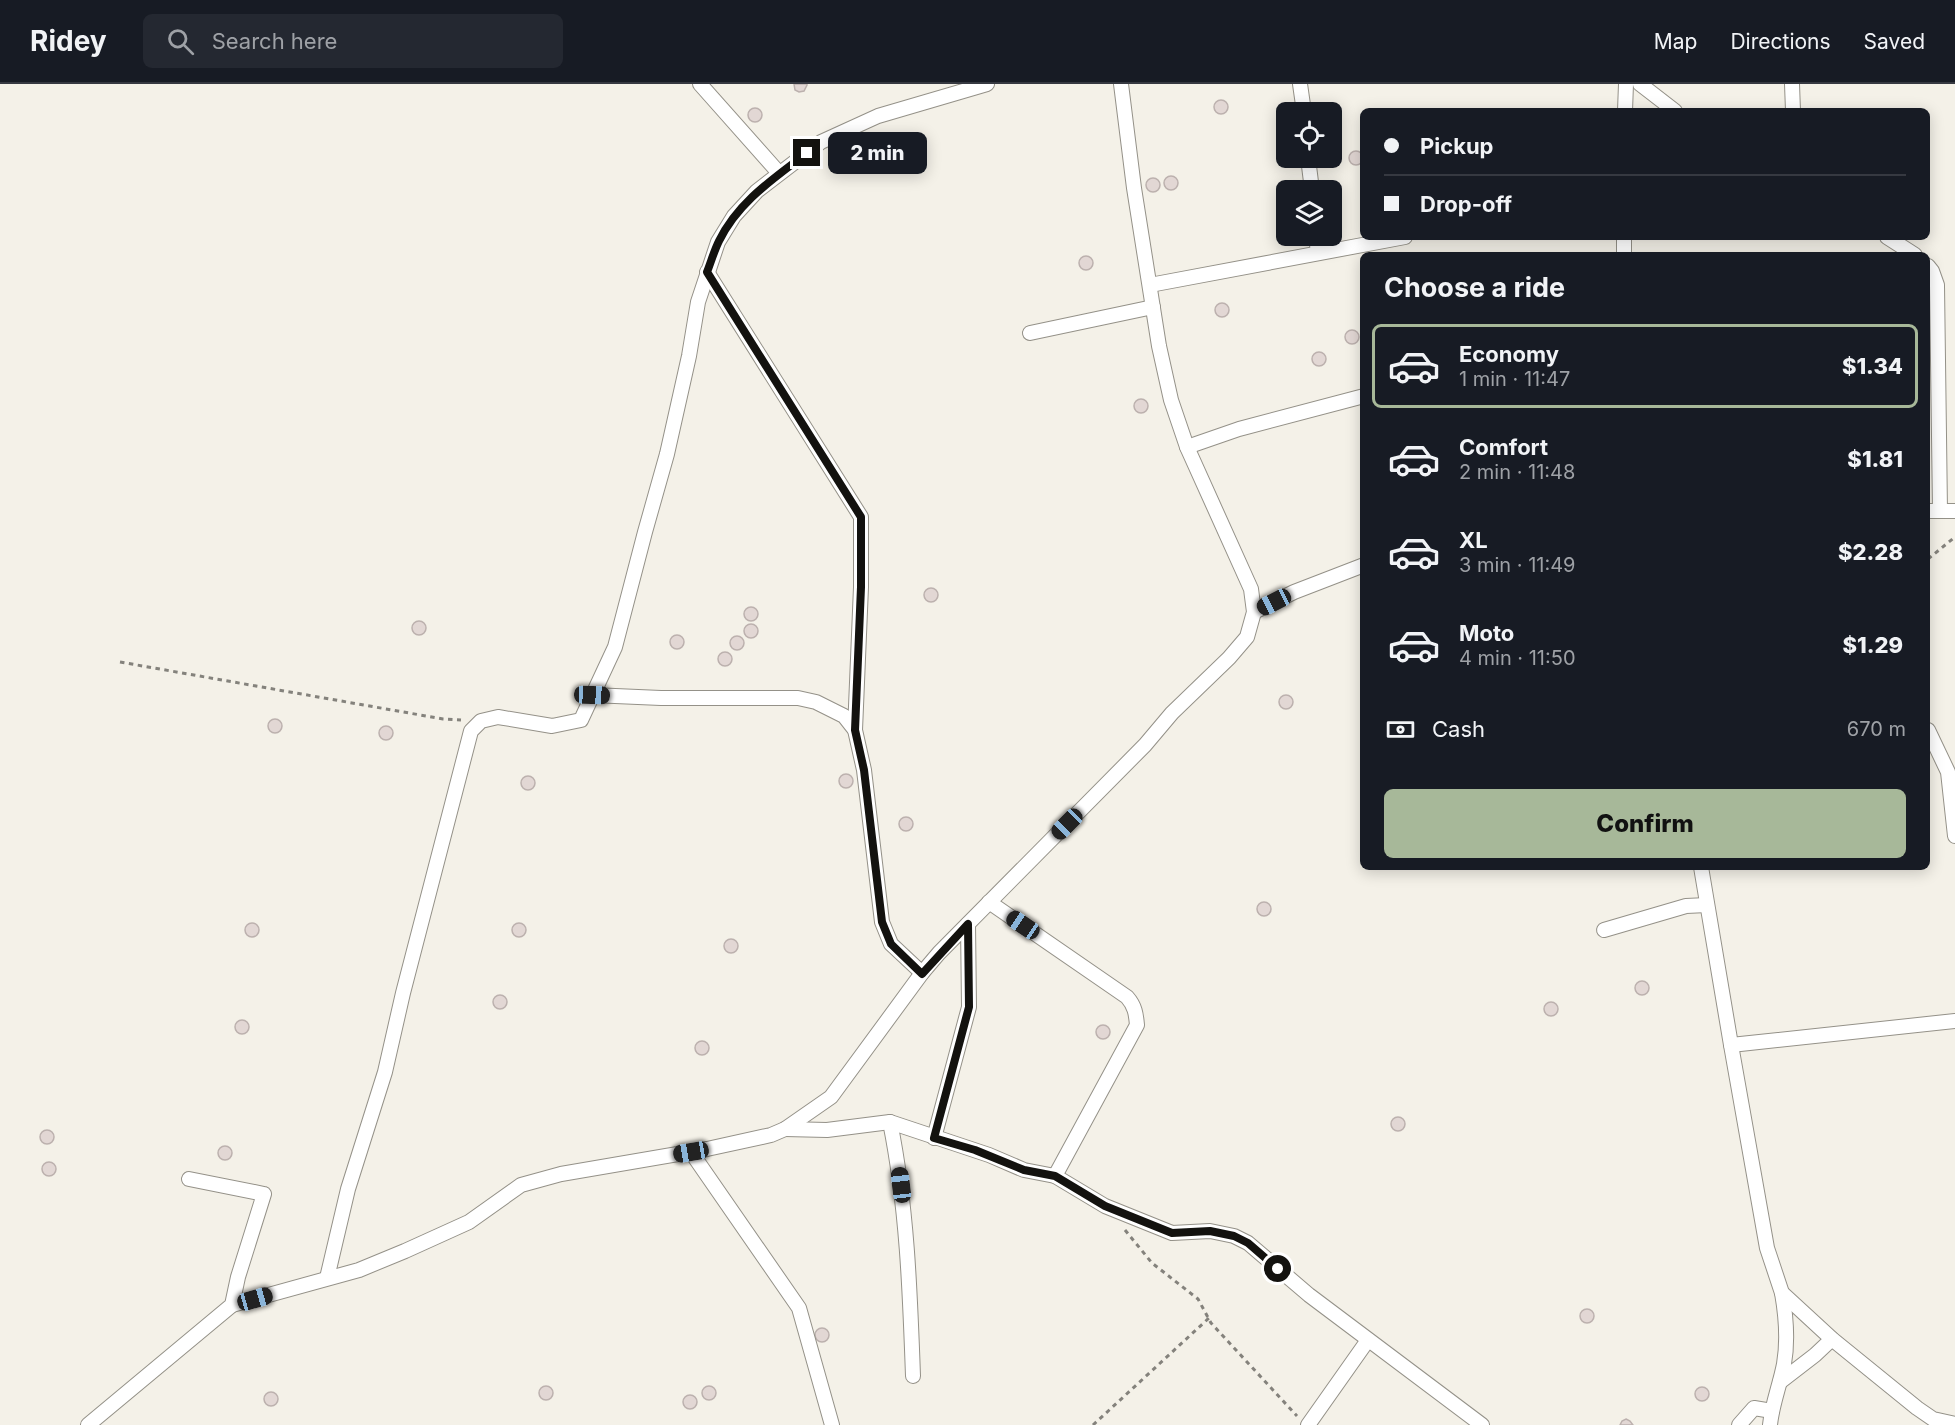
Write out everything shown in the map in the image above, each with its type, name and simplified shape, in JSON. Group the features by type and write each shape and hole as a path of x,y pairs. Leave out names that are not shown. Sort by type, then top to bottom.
{"street":[{"path":"700,84 779,174"},
{"path":"327,1278 348,1189 385,1072 403,993 471,731 481,721 498,717 552,726 581,720 615,646 667,454 698,302 718,242 734,216 757,191 821,142 878,116 987,84"},
{"path":"88,1425 232,1305 359,1270 469,1222 521,1185 561,1174 691,1152 771,1135 785,1129 831,1097 922,974 989,902 1144,745 1172,713 1230,658 1247,637 1254,612 1251,589 1187,447 1171,400 1159,346 1134,188 1121,84"},
{"path":"1300,84 1303,102"},
{"path":"1625,108 1626,84"},
{"path":"1640,84 1671,108"},
{"path":"1792,84 1793,108"},
{"path":"1150,285 1389,240"},
{"path":"1892,240 1910,252"},
{"path":"1317,246 1318,253"},
{"path":"1930,268 1937,285 1934,511 1955,510"},
{"path":"707,272 861,517 861,587 855,730 864,770 882,922 891,944 922,974"},
{"path":"1030,333 1153,307"},
{"path":"1187,447 1239,429 1360,397"},
{"path":"1254,612 1294,592 1360,567"},
{"path":"592,695 661,698 798,698 816,702 844,716 855,730"},
{"path":"1930,734 1948,771 1955,836"},
{"path":"1701,870 1767,1248 1782,1293 1786,1335 1784,1366 1771,1418 1754,1408 1739,1425"},
{"path":"989,902 1075,959 1127,997 1133,1004 1136,1014 1137,1025 1055,1176"},
{"path":"1604,930 1686,906 1707,904"},
{"path":"934,1138 969,1007 968,924"},
{"path":"1731,1045 1955,1021"},
{"path":"785,1129 827,1130 890,1122 1024,1170 1055,1176 1105,1206 1172,1233 1210,1231 1234,1236 1248,1243 1309,1295 1482,1425"},
{"path":"890,1122 908,1247 913,1376"},
{"path":"691,1152 799,1308 832,1425"},
{"path":"189,1179 264,1194 232,1305"},
{"path":"1782,1293 1893,1390 1933,1419 1955,1424"},
{"path":"1780,1382 1832,1339"},
{"path":"1302,1421 1368,1340"}],"path":[{"path":"1930,556 1955,537"},
{"path":"120,662 443,719 481,721"},
{"path":"1105,1206 1152,1263 1198,1299 1209,1318 1302,1421"},
{"path":"1093,1425 1209,1318"}],"building":[{"path":"794,84 807,85 804,91 799,92 795,90"},
{"path":"1221,100 1226,102 1228,107 1226,112 1221,114 1216,112 1214,107 1216,102"},
{"path":"755,108 760,110 762,115 760,120 755,122 750,120 748,115 750,110"},
{"path":"1359,152 1360,164 1351,163 1349,158 1351,153"},
{"path":"1171,176 1176,178 1178,183 1176,188 1171,190 1166,188 1164,183 1166,178"},
{"path":"1153,178 1158,180 1160,185 1158,190 1153,192 1148,190 1146,185 1148,180"},
{"path":"1086,256 1091,258 1093,263 1091,268 1086,270 1081,268 1079,263 1081,258"},
{"path":"1222,303 1227,305 1229,310 1227,315 1222,317 1217,315 1215,310 1217,305"},
{"path":"1352,330 1357,332 1359,337 1357,342 1352,344 1347,342 1345,337 1347,332"},
{"path":"1319,352 1324,354 1326,359 1324,364 1319,366 1314,364 1312,359 1314,354"},
{"path":"1141,399 1146,401 1148,406 1146,411 1141,413 1136,411 1134,406 1136,401"},
{"path":"931,588 936,590 938,595 936,600 931,602 926,600 924,595 926,590"},
{"path":"751,607 756,609 758,614 756,619 751,621 746,619 744,614 746,609"},
{"path":"419,621 424,623 426,628 424,633 419,635 414,633 412,628 414,623"},
{"path":"751,624 756,626 758,631 756,636 751,638 746,636 744,631 746,626"},
{"path":"677,635 682,637 684,642 682,647 677,649 672,647 670,642 672,637"},
{"path":"737,636 742,638 744,643 742,648 737,650 732,648 730,643 732,638"},
{"path":"725,652 730,654 732,659 730,664 725,666 720,664 718,659 720,654"},
{"path":"1286,695 1291,697 1293,702 1291,707 1286,709 1281,707 1279,702 1281,697"},
{"path":"275,719 280,721 282,726 280,731 275,733 270,731 268,726 270,721"},
{"path":"386,726 391,728 393,733 391,738 386,740 381,738 379,733 381,728"},
{"path":"846,774 851,776 853,781 851,786 846,788 841,786 839,781 841,776"},
{"path":"528,776 533,778 535,783 533,788 528,790 523,788 521,783 523,778"},
{"path":"906,817 911,819 913,824 911,829 906,831 901,829 899,824 901,819"},
{"path":"1264,902 1269,904 1271,909 1269,914 1264,916 1259,914 1257,909 1259,904"},
{"path":"252,923 257,925 259,930 257,935 252,937 247,935 245,930 247,925"},
{"path":"519,923 524,925 526,930 524,935 519,937 514,935 512,930 514,925"},
{"path":"731,939 736,941 738,946 736,951 731,953 726,951 724,946 726,941"},
{"path":"1642,981 1647,983 1649,988 1647,993 1642,995 1637,993 1635,988 1637,983"},
{"path":"500,995 505,997 507,1002 505,1007 500,1009 495,1007 493,1002 495,997"},
{"path":"1551,1002 1556,1004 1558,1009 1556,1014 1551,1016 1546,1014 1544,1009 1546,1004"},
{"path":"242,1020 247,1022 249,1027 247,1032 242,1034 237,1032 235,1027 237,1022"},
{"path":"1103,1025 1108,1027 1110,1032 1108,1037 1103,1039 1098,1037 1096,1032 1098,1027"},
{"path":"702,1041 707,1043 709,1048 707,1053 702,1055 697,1053 695,1048 697,1043"},
{"path":"1398,1117 1403,1119 1405,1124 1403,1129 1398,1131 1393,1129 1391,1124 1393,1119"},
{"path":"47,1130 52,1132 54,1137 52,1142 47,1144 42,1142 40,1137 42,1132"},
{"path":"225,1146 230,1148 232,1153 230,1158 225,1160 220,1158 218,1153 220,1148"},
{"path":"49,1162 54,1164 56,1169 54,1174 49,1176 44,1174 42,1169 44,1164"},
{"path":"1587,1309 1592,1311 1594,1316 1592,1321 1587,1323 1582,1321 1580,1316 1582,1311"},
{"path":"822,1328 827,1330 829,1335 827,1340 822,1342 817,1340 815,1335 817,1330"},
{"path":"546,1386 551,1388 553,1393 551,1398 546,1400 541,1398 539,1393 541,1388"},
{"path":"709,1386 714,1388 716,1393 714,1398 709,1400 704,1398 702,1393 704,1388"},
{"path":"1702,1387 1707,1389 1709,1394 1707,1399 1702,1401 1697,1399 1695,1394 1697,1389"},
{"path":"271,1392 276,1394 278,1399 276,1404 271,1406 266,1404 264,1399 266,1394"},
{"path":"690,1395 695,1397 697,1402 695,1407 690,1409 685,1407 683,1402 685,1397"},
{"path":"1626,1419 1630,1421 1633,1425 1620,1425"}],"route":[{"path":"807,153 757,191 734,216 718,242 707,272 861,517 861,587 855,730 864,770 878,902 885,932 891,944 922,974 968,924 969,1007 934,1138 975,1150 1024,1170 1055,1176 1105,1206 1172,1233 1210,1231 1234,1236 1248,1243 1278,1269"}]}
